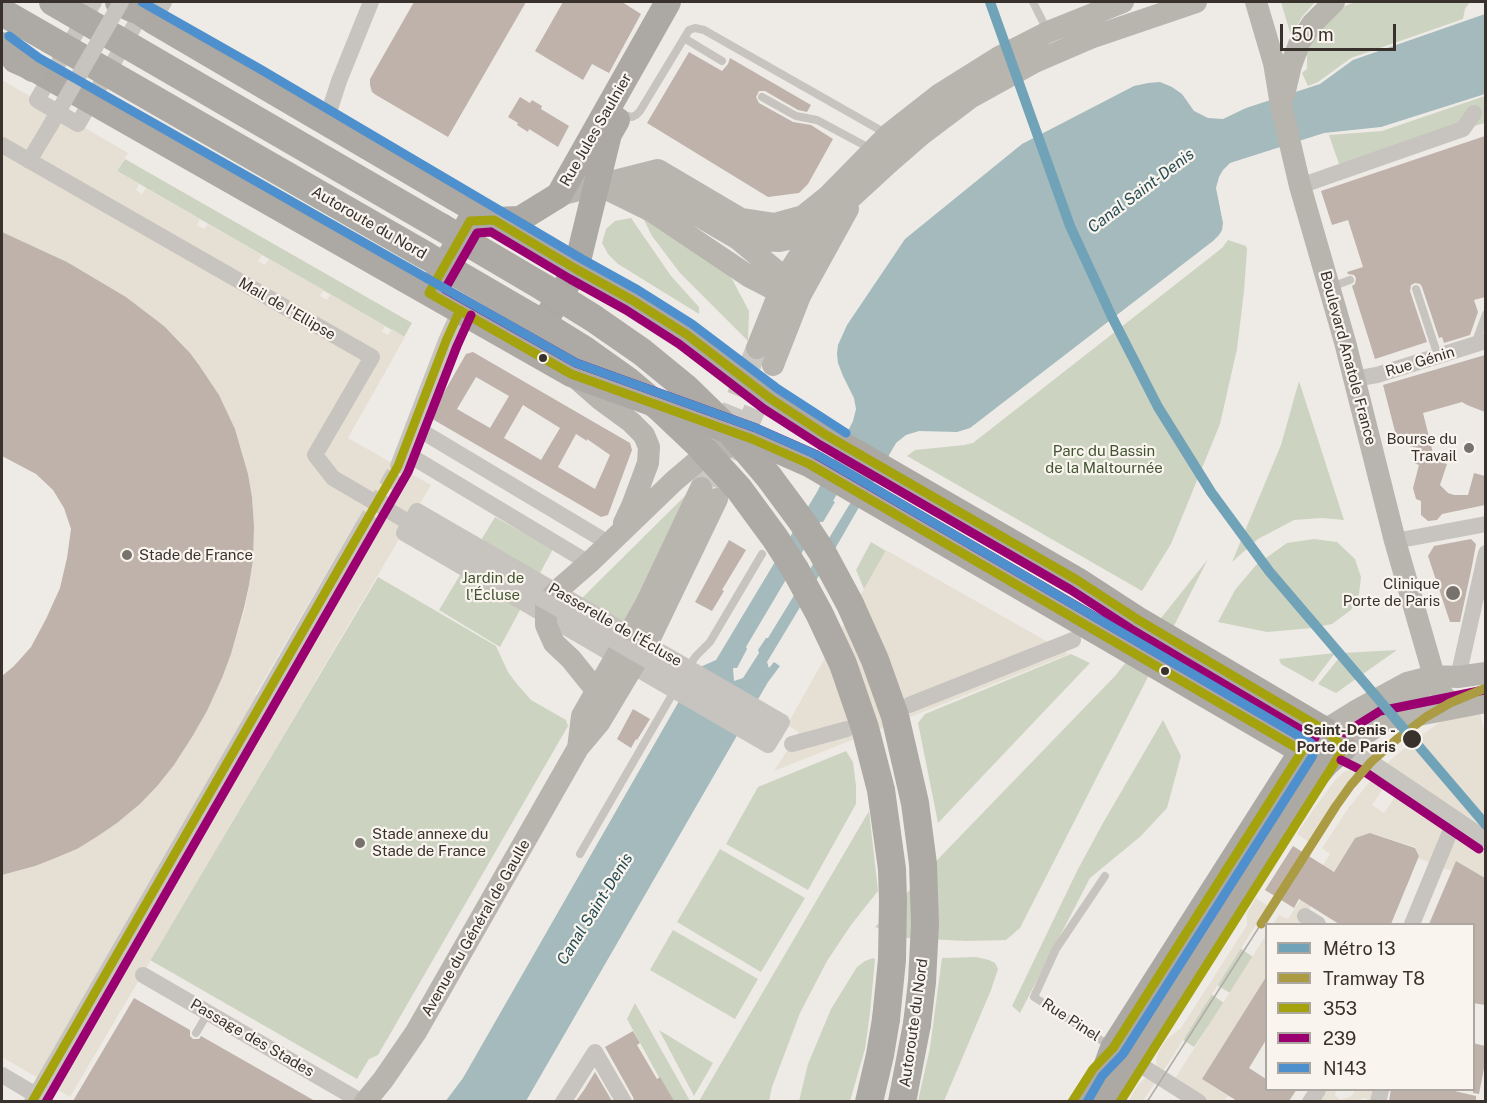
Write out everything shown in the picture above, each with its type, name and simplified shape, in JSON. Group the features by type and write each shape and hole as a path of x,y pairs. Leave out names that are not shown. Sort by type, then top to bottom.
{"highway":[{"name":"Autoroute du Nord","path":"53,2 89,10 125,43 579,309 642,352 686,388 729,430 787,501 822,552 863,631 897,725 915,803 923,864 925,924 917,1024 902,1101"},
{"name":"Autoroute du Nord","path":"2,12 425,255 575,344 628,381 661,409 698,444 739,489 776,538 819,613 843,664 865,728 881,790 892,869 892,960 886,1019 869,1101"},
{"path":"2,46 41,73"}],"main road":[{"name":"Rue Jules Saulnier","path":"429,293 470,221 520,219 559,195 668,2"},
{"name":"Rue Jules Saulnier","path":"528,349 576,269 609,134 683,2"},
{"path":"559,195 658,170 741,219 774,224 803,216 828,196 881,142 950,88 999,57 1048,32 1123,2"},
{"path":"738,239 779,241 816,230 921,135 970,98 1035,62 1093,37 1196,2"},
{"path":"1256,2 1283,64 1312,24 1334,2"},
{"path":"138,6 326,122 632,300 686,334 771,399 826,435 1077,580 1123,610 1325,730 1344,748"},
{"path":"2,53 91,101 572,374 752,439 809,464 1302,751 1344,748"},
{"name":"Boulevard Anatole France","path":"1283,64 1281,105 1300,186 1340,284 1354,380 1395,541 1434,676 1442,694 1455,707"},
{"path":"573,172 653,212 750,277 788,289"},
{"path":"632,177 738,239 788,289"},
{"path":"757,348 767,322 788,289 858,192"},
{"path":"773,365 788,289 816,230"},
{"path":"750,277 767,322"},
{"path":"572,374 601,400 631,422 644,435 649,447 648,463 632,506 613,541"},
{"path":"596,690 571,659 554,643 546,625 546,603 700,459 715,451 752,439"},
{"name":"Avenue du Général de Gaulle","path":"364,1101 383,1080 416,1032 578,748 599,723 646,604 709,494"},
{"path":"571,659 620,674"},
{"path":"1106,1101 1302,751 1325,730 1407,683 1434,676 1458,677 1485,673"},
{"name":"Avenue du Général de Gaulle","path":"578,748 582,716 596,690 620,674"},
{"path":"1087,1101 1103,1075 1130,1058 1313,779 1326,763 1383,722 1434,676"},
{"path":"1383,722 1485,702"}],"street":[{"path":"326,122 339,81 371,2"},
{"path":"91,101 125,43 138,6"},
{"path":"29,161 50,126 138,6"},
{"path":"41,73 66,49 89,10"},
{"path":"1300,186 1463,129 1474,113"},
{"name":"Mail de l'Ellipse","path":"2,145 372,357 315,455 333,478 410,523"},
{"path":"460,310 401,459 589,563"},
{"name":"Rue Génin","path":"1354,380 1480,343"},
{"path":"413,426 613,541"},
{"name":"Passerelle de l'Écluse","path":"410,523 775,734"},
{"path":"1395,541 1485,524"},
{"path":"2,1075 34,1098 362,528"},
{"path":"1458,677 1485,553"},
{"path":"909,705 1073,640"},
{"path":"792,744 847,729"},
{"path":"1344,748 1377,767 1485,839"},
{"path":"1412,923 1455,820"},
{"name":"Passage des Stades","path":"143,975 364,1101"},
{"path":"563,1101 595,1052 624,1101"},
{"name":"Rue Pinel","path":"1130,1058 1199,1101"}],"lane":[{"path":"1033,2 1048,32"},
{"path":"620,114 632,117 640,111 689,30 695,28 704,30 881,142"},
{"path":"684,38 723,61"},
{"path":"762,97 796,116 817,120 881,142"},
{"path":"1416,289 1438,356"},
{"path":"1480,343 1485,314"},
{"path":"580,854 671,696 696,656 710,642 762,554"},
{"path":"620,674 671,696"},
{"name":"Rue Pinel","path":"1105,876 1056,949 1034,997 1130,1058"},
{"path":"196,1033 208,1013"},
{"path":"1072,1101 1093,1069 1130,1058 1120,1101"}],"green space":[{"path":"1281,2 1315,2 1302,17 1291,36"},
{"path":"1355,2 1470,2 1465,9 1463,19 1351,58 1318,82 1308,86 1302,73 1307,69 1307,53 1321,27 1345,6"},
{"path":"1485,96 1485,123 1339,164 1329,135 1382,131"},
{"path":"125,159 412,323 404,337 117,171"},
{"path":"631,218 671,276 699,307 699,314 618,264 608,254 602,243 606,229 615,221"},
{"path":"643,218 710,256 732,279 749,311 748,341 680,273 652,236"},
{"name":"Parc du Bassin de la Maltournée","path":"1228,240 1246,246 1247,249 1237,349 1220,424 1171,544 1142,591 907,456 915,450 973,443 1222,248"},
{"path":"1299,381 1344,520 1322,518 1294,520 1258,539 1232,562 1281,445"},
{"path":"699,482 622,627 578,602"},
{"name":"Jardin de l'Écluse","path":"495,517 553,549 500,647 439,610"},
{"path":"1314,539 1337,542 1355,559 1361,577 1359,594 1351,610 1332,624 1312,628 1267,632 1218,622 1235,590 1256,565 1287,543"},
{"path":"871,542 891,554 867,596 856,570"},
{"path":"1208,559 1020,928 1006,940 966,941 907,938 875,927 1115,676"},
{"name":"Stade annexe du Stade de France","path":"378,577 496,646 508,672 531,700 566,720 568,726 378,1055 369,1059 357,1079 150,960"},
{"path":"1397,650 1336,693 1318,684 1343,653"},
{"path":"1335,653 1313,682 1281,664 1279,659"},
{"path":"1071,654 1090,663 938,823 918,723 925,714"},
{"path":"1163,720 1181,756 1167,808 1141,836 1090,878 1020,1013 1012,1006 1077,871"},
{"path":"846,751 853,762 856,804 808,890 726,844 758,787"},
{"path":"869,811 878,891 851,925 827,961 800,1013 772,1087 769,1101 699,1101"},
{"path":"720,849 805,898 761,972 677,922"},
{"path":"673,930 758,979 735,1019 650,970"},
{"path":"1240,948 1253,957 1230,993 1217,985"},
{"path":"976,957 995,963 998,969 991,990 944,1101 918,1101 930,1048 942,958"},
{"path":"875,959 865,1049 850,1101 799,1101 808,1064 831,1009 857,967"},
{"path":"1211,994 1224,1003 1194,1047 1183,1040"},
{"path":"635,1003 690,1101 672,1101 627,1019"},
{"path":"659,1030 713,1063 694,1096"}],"shaded area":[{"path":"2,80 128,153 117,171 139,184 136,190 142,194 146,188 200,219 197,225 204,229 208,224 262,255 258,261 265,265 269,259 324,290 320,296 327,300 330,294 385,326 382,332 388,335 392,329 405,337 348,438 431,485 70,1097 2,1057 2,875 53,859 77,849 98,836 140,804 174,765 207,711 222,678 245,608 253,560 252,497 235,429 219,395 190,353 164,326 126,297 67,262 2,232","holes":["355,524 371,534 271,705 255,695"]},
{"path":"886,550 1069,654 774,771 799,732 787,725"},
{"path":"1478,706 1485,733 1485,827 1387,763 1437,724 1464,708"},
{"path":"1360,768 1336,798 1309,842 1297,834 1335,780 1345,771"},
{"path":"1376,774 1435,814 1440,820 1442,832 1433,864 1418,858 1415,847 1371,833 1355,838 1301,923 1274,923 1279,915 1288,919 1330,854 1322,848 1349,807","holes":["1383,789 1395,797 1384,813 1372,805"]},
{"path":"1458,836 1463,836 1485,849 1485,878 1456,861 1452,871 1443,868"},
{"path":"1256,898 1268,906 1162,1073 1157,1067 1158,1053 1167,1039 1181,1028 1247,925 1247,913"},
{"path":"1265,937 1265,979 1202,1079 1228,1096 1224,1101 1208,1101 1174,1080"},
{"path":"1145,1078 1157,1080 1143,1101 1128,1102 1138,1085"},
{"path":"1323,1091 1336,1091 1335,1095 1340,1100 1350,1097 1354,1091 1375,1091 1372,1101 1366,1101 1367,1099 1364,1098 1355,1101 1317,1102"}],"water":[{"name":"Canal Saint-Denis","path":"1485,14 1485,94 1381,127 1324,133 1230,163 1219,177 1216,188 1223,223 1222,230 1213,241 970,428 957,432 919,431 906,435 896,443 767,662 769,668 774,662 780,666 768,682 526,1101 445,1102 463,1078 698,668 716,660 817,492 853,421 856,409 854,398 838,363 838,345 847,325 905,239 1022,144 1134,86 1160,82 1182,94 1194,111 1208,118 1223,119 1246,108 1320,84 1353,60","holes":["837,494 851,502 768,638 758,650 759,653 743,678 734,681 733,668 737,668 746,647 820,522 823,522 835,502 833,501"]}],"building":[{"path":"414,2 526,2 448,137 376,95 372,92 370,85 370,79"},
{"path":"563,2 622,2 641,14 609,73 592,64 583,80 535,51"},
{"path":"689,52 722,71 730,58 811,105 807,112 798,110 765,91 759,91 756,97 759,103 793,122 811,125 833,139 808,184 799,193 768,197 647,123"},
{"path":"520,97 530,103 532,100 542,106 541,109 569,126 558,147 529,129 528,132 508,117"},
{"path":"1485,136 1485,297 1474,300 1478,312 1470,335 1444,343 1442,337 1439,338 1422,287 1415,283 1411,285 1410,291 1427,342 1375,359 1352,286 1356,278 1347,272 1363,267 1348,220 1332,225 1321,191"},
{"name":"Stade de France","path":"2,232 67,262 126,297 164,326 190,353 219,395 235,429 248,474 254,526 253,560 249,585 231,654 207,711 174,765 140,804 98,836 77,849 53,859 2,875 2,676 31,647 46,619 60,588 71,529 64,508 53,490 36,474 2,456"},
{"path":"473,352 630,443 632,450 608,515 601,517 434,420 431,415 466,354","holes":["476,377 509,396 490,428 457,409","523,405 560,428 541,460 504,438","576,434 610,455 595,489 558,467"]},
{"path":"1485,355 1485,412 1462,402 1423,413 1433,453 1445,456 1443,462 1447,464 1440,485 1448,493 1468,495 1474,473 1485,476 1485,505 1442,514 1437,520 1428,521 1421,515 1421,501 1416,499 1413,488 1419,465 1414,463 1417,448 1398,443 1383,385"},
{"name":"Clinique Porte de Paris","path":"1471,539 1476,544 1460,622 1450,622 1428,556 1434,546"},
{"path":"729,540 746,550 712,611 695,602"},
{"path":"633,709 650,719 631,748 617,739"},
{"path":"1370,833 1415,848 1419,856 1391,923 1337,923 1299,899 1294,908 1265,890 1293,846 1334,872 1355,838"},
{"path":"1456,861 1485,878 1485,1005 1475,1003 1475,923 1429,923"},
{"path":"1265,979 1265,1042 1249,1068 1265,1078 1265,1091 1296,1091 1289,1101 1237,1101 1202,1079"},
{"path":"134,998 190,1030 190,1036 193,1039 199,1039 201,1036 315,1101 73,1101"},
{"path":"633,1031 640,1043 637,1045 657,1079 660,1077 674,1101 634,1101 605,1047"},
{"path":"1475,1044 1485,1046 1485,1063 1479,1094 1473,1093 1475,1091"},
{"path":"595,1072 612,1101 576,1101 584,1090"},
{"path":"1391,1091 1455,1091 1476,1096 1476,1101 1389,1101"}],"tunnel":[{"path":"701,488 757,348"},
{"path":"721,490 773,365"},
{"path":"362,528 398,466"}],"tram line":[{"name":"T8","path":"1261,924 1336,806 1371,762 1426,717 1450,703 1486,688"},
{"path":"1147,1102 1261,924"}],"metro line":[{"name":"13","path":"990,2 1070,226 1112,317 1158,407 1211,492 1269,571 1486,825"}],"transit line":[{"name":"N143","path":"142,2 638,290 692,324 778,389 846,433"},
{"name":"N143","path":"9,36 39,58 576,363 756,428 819,456 1311,743 1314,751 1312,757 1123,1054 1102,1076 1087,1102"},
{"name":"353","path":"1072,1102 1093,1069 1113,1048 1302,751 809,464 752,439 571,374 429,293 470,221 494,220 632,300 686,334 771,399 826,435 1077,580 1137,619 1325,730 1344,748 1120,1102"},
{"name":"239","path":"491,232 626,310 679,344 764,409 820,445 1071,590 1131,629 1315,738 1305,739 815,454 756,428 576,363 445,289 477,233 491,232"},
{"name":"353","path":"32,1102 398,466 460,310"},
{"name":"239","path":"46,1102 408,472 471,315"},
{"name":"239","path":"1345,733 1380,711 1484,690"},
{"name":"239","path":"1341,760 1365,772 1479,849"}],"place":[{"name":"Bourse du Travail","path":"1469,448"},
{"name":"Stade de France","path":"127,555"},
{"name":"Clinique Porte de Paris","path":"1453,593"},
{"name":"Saint-Denis - Porte de Paris","path":"1412,739"},
{"name":"Stade annexe du Stade de France","path":"360,843"}]}
